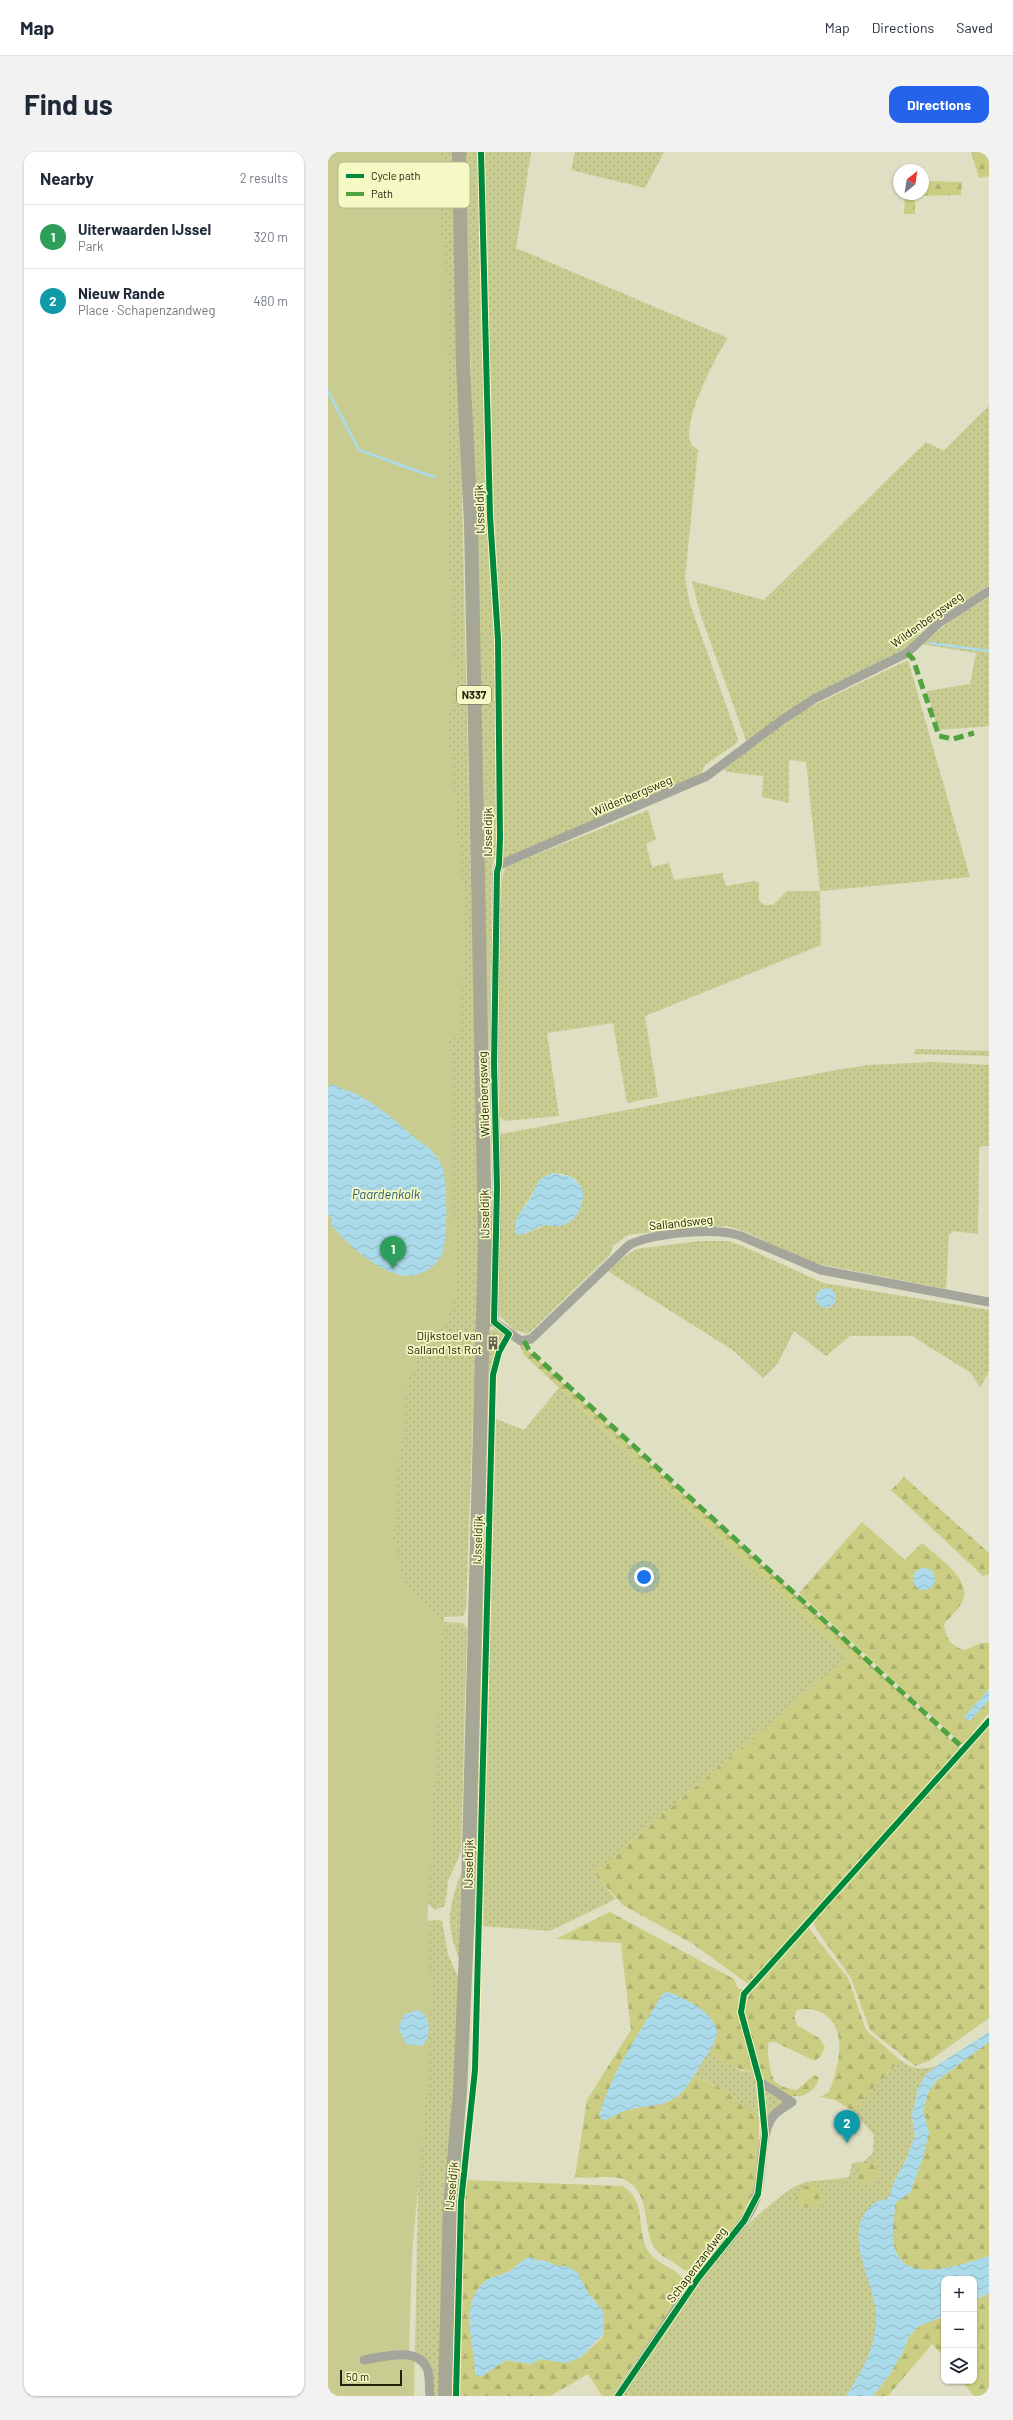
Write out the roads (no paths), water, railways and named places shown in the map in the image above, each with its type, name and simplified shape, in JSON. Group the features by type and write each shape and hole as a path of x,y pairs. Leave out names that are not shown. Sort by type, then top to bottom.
{"main road":[{"name":"IJsseldijk","path":"459,152 459,162"},
{"name":"IJsseldijk","path":"445,2396 450,2206 460,2091 488,1322 471,540 463,365 460,208"}],"street":[{"name":"Wildenbergsweg","path":"488,1322 497,1187 494,1007 497,872 499,865 707,776 804,706 907,653 939,624 989,591"},
{"name":"Sallandsweg","path":"488,1322 521,1341 531,1339 628,1245 642,1239 710,1231 737,1234 821,1270 989,1302"},
{"name":"Schapenzandweg","path":"618,2396 699,2277 735,2233 753,2204 761,2181 765,2135 768,2124 776,2113 792,2102 760,2082"},
{"path":"364,2360 407,2354 416,2357 425,2364 428,2370 430,2396"}],"water":[{"name":"Paardenkolk","path":"333,1084 360,1096 382,1110 430,1149 441,1164 443,1169 446,1199 444,1247 440,1258 428,1270 413,1276 399,1275 390,1272 373,1263 357,1251 331,1226 332,1218 328,1214 328,1091 330,1085"},
{"path":"552,1173 571,1177 582,1187 583,1199 579,1211 571,1221 566,1224 560,1226 543,1225 522,1234 515,1234 515,1222 520,1212 528,1203 539,1180"},
{"path":"826,1288 833,1291 836,1298 833,1305 826,1308 819,1305 816,1298 819,1291"},
{"path":"924,1568 932,1571 935,1579 932,1587 924,1590 916,1587 913,1579 916,1571"},
{"path":"989,1689 989,1700 970,1721 964,1717"},
{"path":"667,1992 689,2001 711,2018 717,2032 713,2045 689,2084 675,2098 665,2103 628,2110 606,2120 602,2119 599,2116 604,2100 618,2068 662,1994"},
{"path":"418,2010 426,2017 429,2026 429,2032 422,2046 406,2044 398,2027 405,2014"},
{"path":"989,2032 989,2042 935,2082 928,2093 923,2111 929,2133 923,2157 910,2193 895,2203 893,2240 898,2255 906,2264 918,2269 932,2270 947,2268 989,2256 989,2293 977,2299 977,2276 941,2276 941,2317 919,2326 909,2336 904,2350 890,2374 873,2396 846,2396 857,2378 870,2351 876,2320 875,2306 859,2245 859,2230 863,2216 873,2204 889,2198 894,2182 906,2160 915,2136 912,2115 919,2086 926,2075 939,2064"},
{"path":"530,2257 538,2261 542,2260 558,2266 566,2266 577,2272 588,2293 603,2311 604,2333 580,2358 565,2363 541,2359 530,2364 506,2360 482,2376 477,2376 475,2373 470,2324 472,2300 478,2289 487,2280 510,2271"}],"waterway":[{"path":"328,391 359,450 434,477"},
{"path":"930,643 989,651"}],"place":[{"name":"Uiterwaarden IJssel","path":"393,1269"},
{"name":"Dijkstoel van Salland 1st Rot","path":"493,1343"},
{"name":"Nieuw Rande","path":"847,2143"}]}
